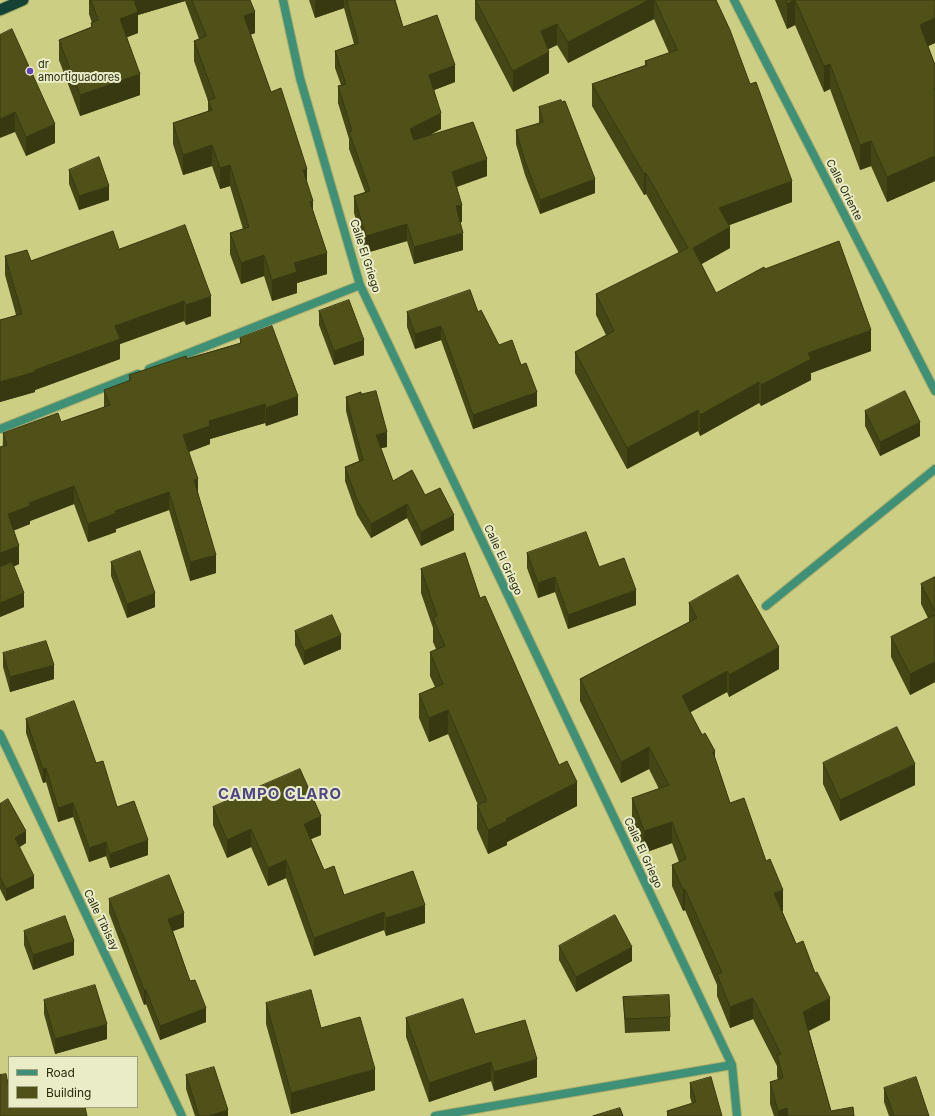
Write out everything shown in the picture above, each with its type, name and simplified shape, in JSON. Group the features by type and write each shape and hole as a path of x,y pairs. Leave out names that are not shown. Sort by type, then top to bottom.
{"highway":[{"path":"0,10 23,0"}],"street":[{"name":"Calle El Griego","path":"283,0 300,78 360,285 732,1065 737,1116"},
{"name":"Calle Oriente","path":"734,0 935,391"},
{"path":"0,429 360,285"},
{"path":"766,606 935,469"},
{"name":"Calle Tibisay","path":"0,734 182,1116"},
{"path":"435,1116 732,1065"}],"building":[{"path":"91,0 134,0 138,12 120,19 140,74 80,95 59,40 92,27 91,23 98,20"},
{"path":"192,0 250,0 255,12 244,16 271,92 281,88 307,169 303,170 313,201 310,202 327,253 294,263 297,272 272,280 264,255 241,263 230,233 249,227 230,165 220,168 212,145 183,155 173,123 212,110 208,100 215,98 194,41 206,36"},
{"path":"347,0 395,0 403,27 437,15 455,65 429,75 441,113 410,129 414,140 473,122 487,159 452,172 462,205 456,206 463,233 414,247 407,224 366,236 354,196 370,191 349,132 352,131 338,86 346,84 335,51 358,43"},
{"path":"476,0 649,0 568,42 557,24 541,31 549,52 513,71"},
{"path":"655,0 716,0 730,30 750,84 756,82 792,181 719,208 730,227 693,248 716,293 764,267 765,269 839,241 871,330 808,353 811,359 761,385 759,382 700,415 698,410 627,448 575,352 614,331 596,294 688,248 646,173 644,174 592,84 647,65 645,61 677,50"},
{"path":"786,0 795,0 787,4"},
{"path":"795,0 935,0 935,18 920,25 935,65 935,156 887,177 871,141 860,145 830,64 824,66"},
{"path":"12,29 55,124 26,137 15,112 0,119 0,35"},
{"path":"561,100 562,102 565,101 595,179 540,200 525,161 516,130 543,122 539,107"},
{"path":"99,157 109,186 79,196 69,170"},
{"path":"185,225 211,296 186,305 184,301 115,326 120,339 35,370 35,372 0,382 0,320 22,314 5,256 27,250 31,261 113,231 119,249"},
{"path":"470,290 478,312 481,310 499,345 512,340 521,365 526,363 537,392 473,415 441,326 415,334 407,312"},
{"path":"349,300 364,340 334,351 319,311"},
{"path":"272,326 298,396 266,408 265,404 209,421 210,426 183,435 198,479 194,480 216,555 190,562 169,492 115,511 116,513 88,524 74,486 29,503 30,506 8,514 19,546 0,553 0,447 7,445 3,433 58,413 61,422 110,405 104,390 131,380 129,375 186,356 187,359 241,343 240,338"},
{"path":"376,391 387,432 376,435 393,481 412,470 425,495 440,488 454,515 421,532 407,504 371,524 357,500 345,467 363,460 346,397 361,392 361,394"},
{"path":"905,391 920,422 880,442 865,411"},
{"path":"586,532 599,567 624,558 636,590 568,615 555,577 538,583 527,553"},
{"path":"140,551 155,593 127,604 111,562"},
{"path":"465,553 480,598 485,596 559,765 567,761 577,782 488,830 477,805 487,801 448,710 429,718 419,694 443,684 430,652 445,646 433,618 437,616 421,569"},
{"path":"12,562 24,593 0,603 0,567"},
{"path":"738,575 779,647 729,675 727,671 682,696 702,735 705,733 715,751 713,752 730,803 744,798 766,861 770,859 783,890 774,893 796,944 803,941 815,973 817,972 830,998 803,1012 831,1111 853,1107 854,1116 788,1116 787,1108 778,1111 770,1082 783,1078 777,1055 781,1054 753,998 730,1007 717,974 722,973 685,889 683,890 672,865 686,859 672,822 644,831 632,798 669,785 649,747 621,762 580,679 697,618 689,603"},
{"path":"935,577 935,612 921,584"},
{"path":"332,615 341,635 304,651 295,631"},
{"path":"935,615 935,662 910,674 891,637"},
{"path":"46,641 54,665 10,677 3,653"},
{"path":"74,701 96,763 103,761 117,807 134,801 148,840 110,854 106,842 89,848 73,803 58,808 46,768 43,769 26,719"},
{"path":"897,727 915,764 840,800 823,763"},
{"path":"300,769 321,816 304,824 324,870 334,866 344,895 413,871 425,905 386,918 384,912 314,938 286,860 268,868 251,829 227,840 213,807"},
{"path":"8,799 26,831 15,838 34,876 6,889 0,877 0,804"},
{"path":"169,875 184,913 168,919 190,981 195,980 206,1008 160,1026 146,990 144,990 109,899"},
{"path":"615,915 632,947 576,977 559,946"},
{"path":"65,916 74,941 33,955 24,931"},
{"path":"95,985 107,1024 55,1039 44,1000"},
{"path":"311,990 321,1028 360,1017 375,1069 291,1093 266,1003"},
{"path":"669,995 670,1017 625,1019 623,997"},
{"path":"463,999 475,1034 525,1020 537,1059 494,1072 491,1062 429,1083 406,1018"},
{"path":"214,1067 228,1110 208,1116 199,1116 186,1075"},
{"path":"6,1074 8,1083 8,1108 85,1108 87,1116 0,1116 0,1075"},
{"path":"711,1077 722,1116 669,1116 667,1111 696,1102 690,1083"},
{"path":"916,1077 929,1116 894,1116 884,1088"},
{"path":"620,1108 623,1116 593,1116"}],"place":[{"name":"dr amortiguadores","path":"30,71"}],"district":[{"name":"CAMPO CLARO","path":"280,794"}]}
